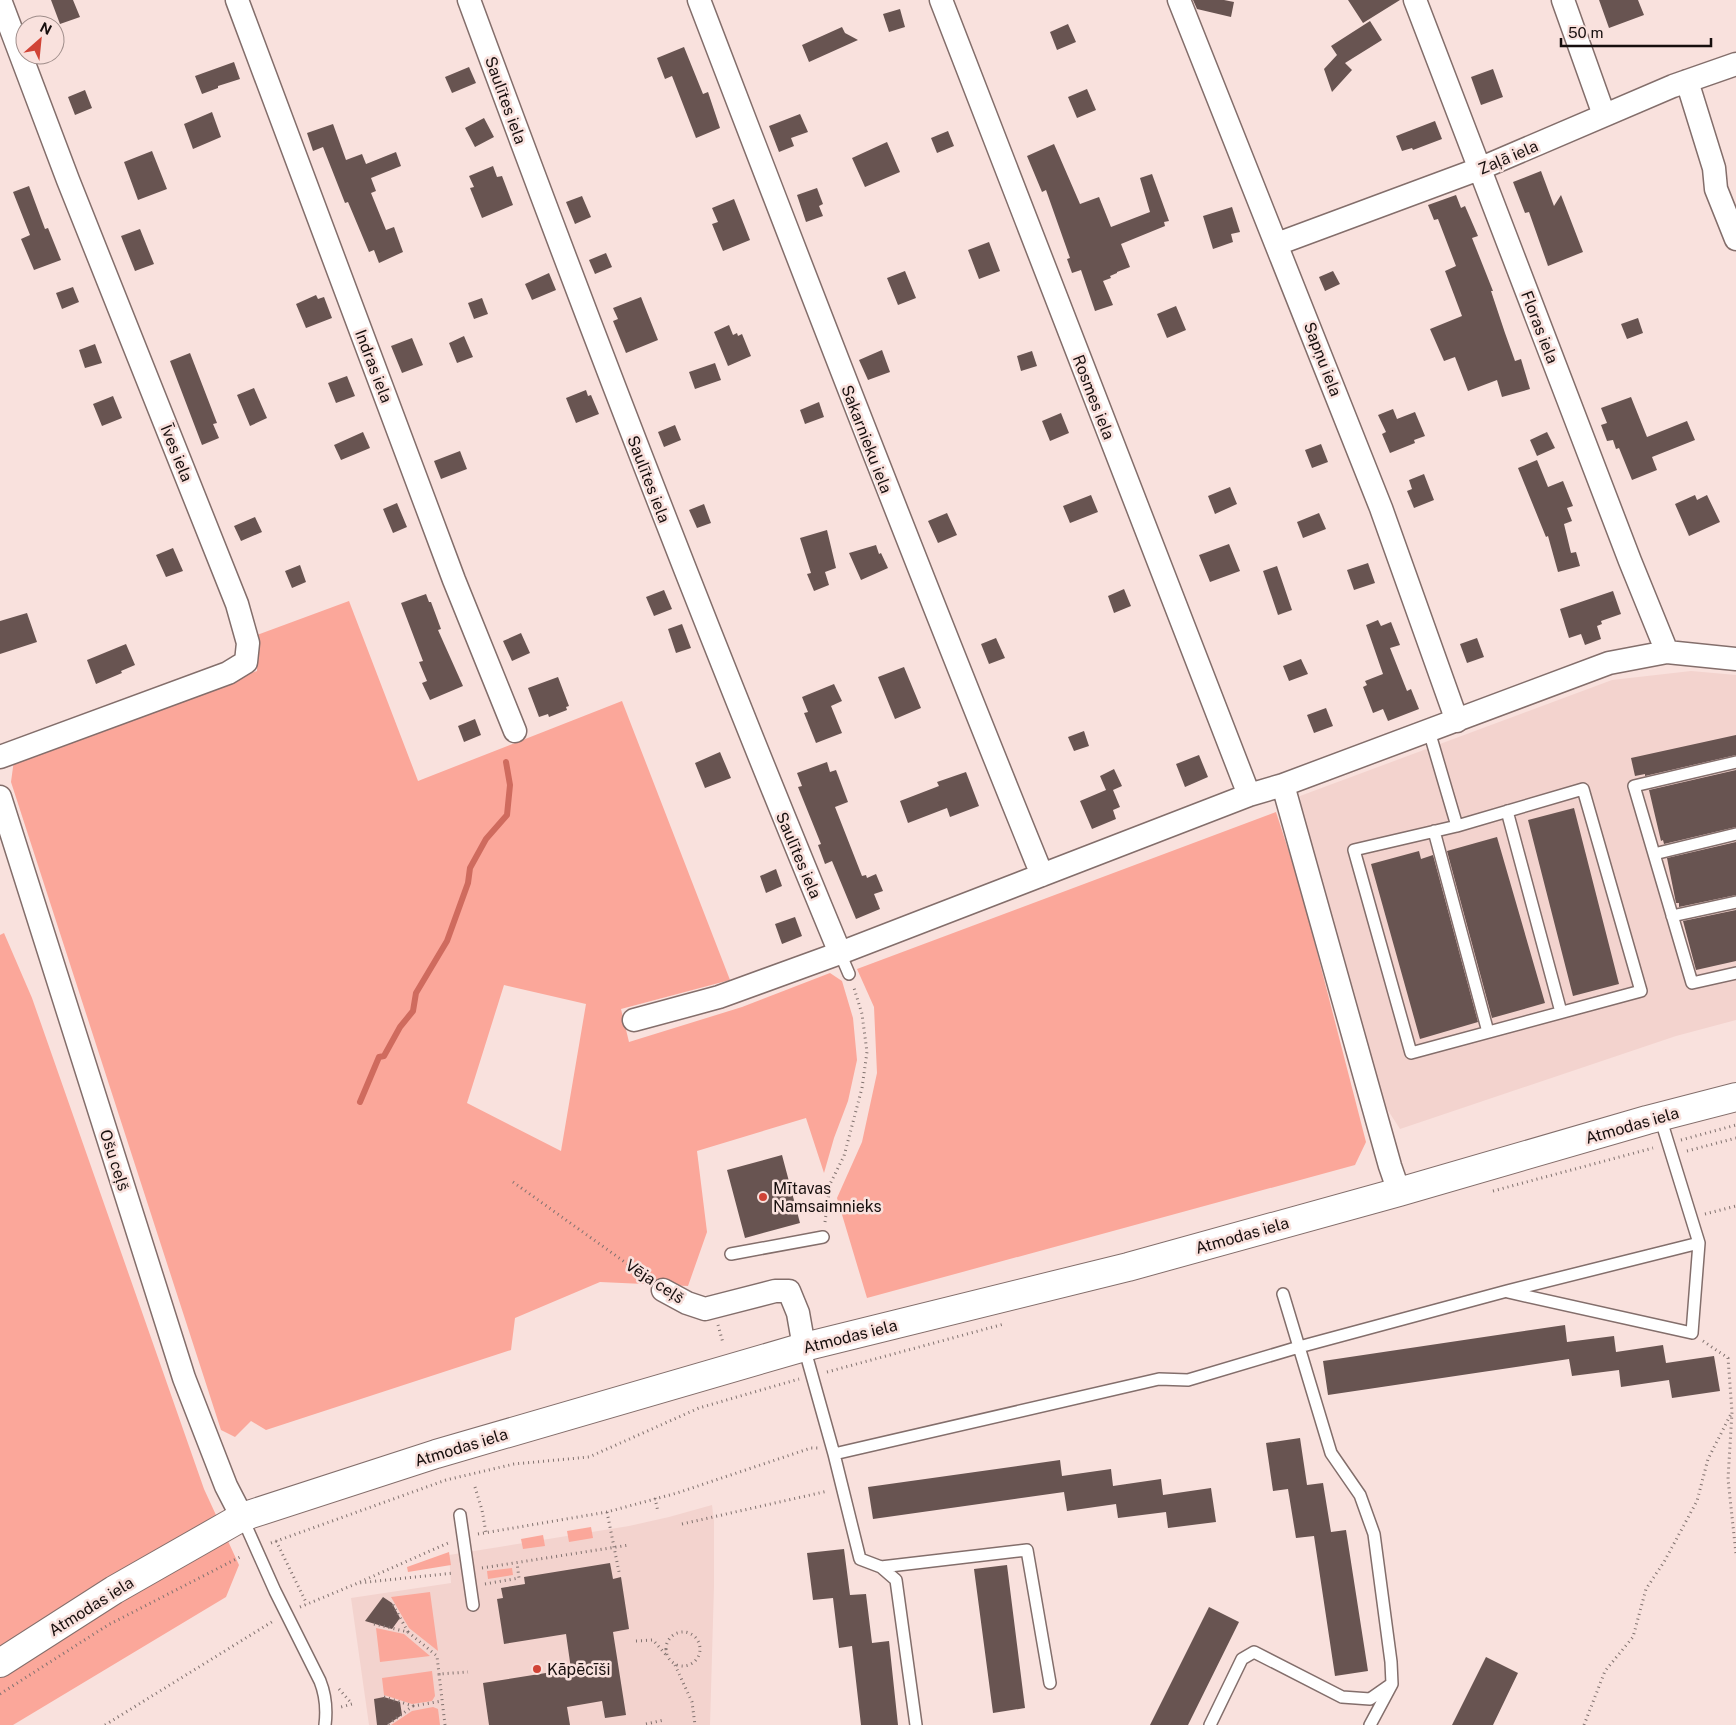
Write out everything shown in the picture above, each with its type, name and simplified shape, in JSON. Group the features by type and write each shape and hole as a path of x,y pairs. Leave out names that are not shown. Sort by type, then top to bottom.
{"main road":[{"name":"Atmodas iela","path":"0,1663 114,1590 242,1517 436,1454 804,1347 1128,1267 1736,1097"}],"street":[{"name":"Īves iela","path":"0,0 68,180 237,604 248,643 246,662 228,673 0,757"},
{"name":"Indras iela","path":"237,0 454,580 515,731"},
{"name":"Saulītes iela","path":"468,0 634,442 768,780 840,953"},
{"name":"Sakarnieku iela","path":"699,0 828,340 950,650 1042,875"},
{"name":"Rosmes iela","path":"941,0 1249,795"},
{"name":"Sapņu iela","path":"1179,0 1381,508 1457,721"},
{"name":"Floras iela","path":"1415,0 1630,561 1668,652"},
{"path":"1564,0 1604,115"},
{"name":"Zaļā iela","path":"1277,244 1479,169 1687,81 1736,64"},
{"path":"1687,81 1714,168 1716,189 1736,239"},
{"path":"634,1020 719,997 840,953 1249,795 1283,785 1609,663 1668,652 1736,659"},
{"path":"1283,785 1390,1166 1399,1192"},
{"name":"Ošu ceļš","path":"0,797 184,1378 226,1486 242,1517"},
{"name":"Vēja ceļš","path":"664,1290 687,1303 705,1309 775,1291 789,1291 798,1313 804,1347"}],"lane":[{"path":"1429,731 1457,826"},
{"path":"1736,762 1634,786 1692,983 1736,973"},
{"path":"1583,789 1641,991 1411,1053 1354,850 1457,826 1507,811 1583,789"},
{"path":"1507,811 1561,1012"},
{"path":"1434,831 1488,1032"},
{"path":"1654,854 1736,834"},
{"path":"1672,916 1736,902"},
{"path":"840,953 849,974"},
{"path":"1507,1291 1692,1333 1699,1243 1660,1117"},
{"path":"731,1254 823,1237"},
{"path":"833,1450 1159,1379 1188,1380 1299,1347 1507,1291 1699,1243"},
{"path":"1283,1294 1331,1453 1360,1495 1374,1534 1391,1662 1392,1684 1370,1725"},
{"path":"804,1347 833,1450 860,1559 881,1567 896,1580 916,1725"},
{"path":"460,1515 473,1605"},
{"path":"242,1517 320,1681 325,1695 327,1710 325,1725"},
{"path":"881,1567 1026,1550 1050,1682"},
{"path":"1210,1725 1242,1659 1254,1652 1342,1697 1370,1699 1392,1684"}],"path":[{"path":"823,1237 830,1184 844,1156 862,1088 868,1052 862,1014 849,974"},
{"path":"1670,1150 1736,1125"},
{"path":"1493,1192 1670,1150 1736,1138"},
{"name":"Vēja ceļš","path":"514,1182 664,1290"},
{"path":"1692,1218 1736,1206"},
{"path":"1692,1333 1728,1358 1732,1412 1728,1479 1736,1554"},
{"path":"0,1694 108,1625 256,1549 276,1541 446,1480 514,1464 589,1457 699,1408 812,1376"},
{"path":"1584,1725 1605,1671 1633,1638 1646,1590 1664,1562 1697,1501 1708,1459 1732,1412"},
{"path":"358,1583 464,1537 607,1512 677,1493 811,1448 833,1450"},
{"path":"475,1487 486,1533"},
{"path":"682,1524 841,1488"},
{"path":"655,1498 658,1512"},
{"path":"607,1512 619,1572"},
{"path":"276,1541 308,1604"},
{"path":"479,1560 482,1584 519,1578 517,1563"},
{"path":"392,1603 408,1632 437,1656 445,1725"},
{"path":"105,1725 286,1613 301,1607"},
{"path":"374,1624 408,1632"},
{"path":"667,1656 666,1645 668,1640 677,1633 688,1632 697,1638 700,1649 696,1660 686,1666 675,1664"},
{"path":"636,1641 653,1640 675,1664 692,1702 695,1725"},
{"path":"439,1674 468,1672"},
{"path":"384,1697 413,1706"},
{"path":"387,1725 413,1706 442,1701"},
{"path":"646,1724 664,1720"}],"shaded area":[{"path":"349,601 418,781 622,701 730,980 621,1009 629,1042 742,1007 830,973 842,981 853,1018 857,1060 848,1101 834,1138 824,1173 806,1118 697,1151 707,1232 688,1286 600,1282 515,1318 511,1350 266,1430 251,1421 235,1437 221,1430 11,782 14,760 257,671 257,635","holes":["504,985 586,1004 561,1151 467,1103"]},
{"path":"1691,671 1736,675 1736,1020 1676,1036 1400,1129 1369,1081 1303,832 1300,796 1612,680"},
{"path":"1276,812 1300,886 1366,1142 1355,1165 867,1298 837,1198 862,1142 877,1073 874,1007 857,969"},
{"path":"4,933 32,998 204,1489 239,1565 226,1597 13,1725 0,1725 0,935"},
{"name":"Kāpēcīši","path":"712,1505 714,1521 714,1586 710,1725 369,1725 351,1598 451,1583 449,1555 629,1526"},
{"path":"591,1527 593,1538 569,1542 567,1531"},
{"path":"543,1535 545,1546 523,1549 521,1539"},
{"path":"449,1552 451,1565 408,1572 407,1567"},
{"path":"512,1568 513,1575 488,1579 487,1571"},
{"path":"430,1592 438,1651 409,1628 391,1597"},
{"path":"376,1628 404,1634 430,1656 380,1662"},
{"path":"432,1671 435,1696 432,1701 412,1704 384,1695 382,1678"},
{"path":"433,1707 438,1709 440,1725 391,1725 412,1711"}],"building":[{"path":"51,0 73,0 80,17 65,22 65,15 57,15"},
{"path":"1193,0 1224,0 1234,2 1231,17 1197,9"},
{"path":"1348,0 1400,0 1363,23"},
{"path":"1599,0 1638,0 1644,15 1609,28"},
{"path":"900,9 905,27 889,32 883,14"},
{"path":"1370,21 1382,40 1345,63 1352,70 1332,92 1324,69 1337,55 1331,46"},
{"path":"1068,24 1076,42 1057,50 1050,32"},
{"path":"842,27 845,33 858,40 809,62 802,45"},
{"path":"684,47 703,94 708,92 720,128 696,138 672,76 665,79 657,58"},
{"path":"234,62 240,79 218,86 218,88 202,94 195,76"},
{"path":"469,67 476,83 452,93 445,77"},
{"path":"1493,69 1503,97 1481,105 1471,77"},
{"path":"1087,89 1096,110 1077,118 1068,97"},
{"path":"85,90 92,108 75,115 68,97"},
{"path":"212,112 221,137 193,149 184,124"},
{"path":"800,114 808,132 791,138 794,146 779,152 769,126"},
{"path":"484,118 494,137 475,147 465,128"},
{"path":"1435,121 1442,139 1413,150 1412,148 1402,151 1396,136"},
{"path":"333,124 346,160 362,154 366,164 396,152 401,166 371,178 376,191 371,193 386,230 394,227 403,252 379,263 374,250 369,252 348,202 345,203 323,147 313,151 307,133"},
{"path":"948,131 954,146 937,153 931,138"},
{"path":"887,142 900,172 865,187 852,158"},
{"path":"1054,144 1080,204 1099,197 1111,227 1150,212 1140,178 1152,174 1169,221 1164,222 1165,226 1121,244 1130,267 1117,272 1110,276 1111,278 1103,281 1113,305 1095,311 1081,270 1072,273 1067,259 1070,258 1046,190 1042,192 1027,156"},
{"path":"152,151 167,189 138,200 124,162"},
{"path":"493,166 497,177 502,176 513,205 482,218 470,188 474,187 469,176"},
{"path":"1541,171 1554,206 1561,195 1583,252 1548,266 1529,212 1525,213 1513,182"},
{"path":"29,186 45,229 48,228 61,260 34,270 21,239 30,235 13,192"},
{"path":"817,188 823,204 819,206 823,216 806,222 797,195"},
{"path":"1456,195 1461,208 1465,206 1478,236 1472,238 1493,291 1491,291 1515,361 1521,359 1530,389 1502,397 1497,380 1468,391 1455,357 1444,361 1430,329 1462,316 1445,271 1456,266 1438,219 1434,220 1428,205"},
{"path":"582,196 591,217 575,224 566,202"},
{"path":"734,199 750,240 723,251 712,224 718,222 712,208"},
{"path":"1232,207 1240,232 1231,234 1233,242 1213,249 1203,216"},
{"path":"140,229 154,264 135,271 121,236"},
{"path":"989,242 1000,271 979,279 968,250"},
{"path":"606,253 612,267 595,274 589,260"},
{"path":"905,271 916,298 898,305 887,278"},
{"path":"1333,271 1340,284 1325,291 1319,277"},
{"path":"549,273 556,290 532,300 525,284"},
{"path":"73,287 79,302 62,309 56,293"},
{"path":"316,295 318,299 324,297 332,318 306,328 296,304"},
{"path":"641,297 658,340 626,353 613,321 618,319 613,308"},
{"path":"482,298 488,314 474,319 468,303"},
{"path":"1176,306 1186,330 1167,338 1157,314"},
{"path":"1638,318 1643,333 1627,339 1621,324"},
{"path":"729,325 733,335 737,333 738,336 742,334 751,356 728,366 714,332"},
{"path":"464,336 473,357 457,363 449,343"},
{"path":"412,338 423,365 402,373 391,346"},
{"path":"95,344 102,363 85,368 79,350"},
{"path":"882,350 890,372 868,380 859,360"},
{"path":"1032,351 1037,366 1021,371 1017,356"},
{"path":"190,353 217,423 213,424 219,438 202,445 170,361"},
{"path":"715,363 721,380 695,389 689,372"},
{"path":"347,376 355,396 336,403 328,383"},
{"path":"254,388 267,418 250,426 237,395"},
{"path":"586,390 588,396 591,395 599,414 576,423 566,398"},
{"path":"113,396 122,418 102,426 93,404"},
{"path":"1631,397 1647,437 1687,421 1695,440 1652,457 1657,470 1632,480 1619,448 1616,449 1613,440 1607,441 1601,425 1607,423 1601,408"},
{"path":"819,402 824,417 805,424 800,410"},
{"path":"1393,409 1397,419 1415,412 1425,436 1414,440 1415,443 1390,453 1382,434 1386,432 1378,415"},
{"path":"1061,413 1069,433 1050,441 1042,421"},
{"path":"675,425 681,440 664,447 658,432"},
{"path":"363,432 370,448 341,460 334,445"},
{"path":"1547,432 1555,448 1537,456 1530,440"},
{"path":"1321,444 1328,462 1312,468 1305,450"},
{"path":"460,451 467,469 441,479 434,461"},
{"path":"1537,460 1548,487 1563,481 1573,506 1567,508 1572,521 1564,524 1571,553 1576,552 1580,566 1558,572 1548,536 1546,537 1518,468"},
{"path":"1424,474 1434,500 1414,508 1407,491 1412,489 1409,480"},
{"path":"1230,487 1237,504 1215,514 1208,496"},
{"path":"1091,495 1098,512 1070,523 1063,506"},
{"path":"1695,495 1697,500 1707,495 1720,522 1689,536 1675,504"},
{"path":"397,503 407,527 393,533 383,509"},
{"path":"704,504 711,523 697,528 689,510"},
{"path":"947,513 957,535 938,543 928,521"},
{"path":"1319,513 1326,529 1303,538 1297,522"},
{"path":"255,517 262,532 241,541 234,526"},
{"path":"827,530 836,568 825,572 829,585 814,591 807,574 811,573 800,538"},
{"path":"1229,544 1240,571 1210,582 1199,555"},
{"path":"876,545 879,554 881,553 888,568 861,580 849,553"},
{"path":"173,548 183,571 166,577 156,555"},
{"path":"1368,563 1375,583 1354,590 1347,570"},
{"path":"300,565 306,582 292,588 285,571"},
{"path":"1277,566 1292,610 1278,615 1263,571"},
{"path":"1124,589 1131,606 1114,613 1108,596"},
{"path":"664,590 672,609 654,616 646,597"},
{"path":"1613,591 1621,614 1601,621 1602,624 1597,626 1601,639 1585,645 1581,634 1569,638 1560,609"},
{"path":"426,594 441,629 438,630 463,686 430,700 422,683 427,681 419,662 423,661 401,603"},
{"path":"27,613 37,642 0,654 0,621"},
{"path":"1378,620 1381,626 1391,622 1400,645 1390,648 1407,691 1411,689 1419,709 1388,721 1383,709 1373,713 1363,687 1367,685 1365,681 1383,674 1366,625"},
{"path":"682,624 691,648 676,653 668,629"},
{"path":"521,633 530,653 512,661 503,641"},
{"path":"996,638 1005,658 989,664 981,644"},
{"path":"1477,638 1484,657 1467,663 1460,644"},
{"path":"126,644 135,665 96,684 87,660"},
{"path":"1301,659 1308,674 1289,681 1283,666"},
{"path":"904,667 921,708 895,719 878,677"},
{"path":"558,677 569,706 566,707 567,710 549,717 548,714 539,717 528,688"},
{"path":"834,684 842,701 831,706 842,733 816,743 804,713 808,712 802,697"},
{"path":"1326,708 1333,726 1314,733 1307,715"},
{"path":"475,719 481,735 464,742 458,726"},
{"path":"1084,731 1089,746 1074,751 1068,737"},
{"path":"1736,735 1736,755 1645,776 1645,774 1635,776 1631,758"},
{"path":"720,752 731,778 705,788 695,763"},
{"path":"1199,755 1208,777 1185,787 1176,764"},
{"path":"827,762 830,772 836,770 848,802 835,807 862,876 866,875 867,878 876,874 883,891 874,894 880,909 856,919 832,861 825,864 818,845 821,844 798,787 802,786 797,773"},
{"path":"1114,769 1122,786 1113,790 1120,807 1113,810 1116,819 1092,829 1080,801 1106,790 1100,776"},
{"path":"1736,770 1736,827 1664,844 1663,840 1661,841 1649,790"},
{"path":"966,772 979,806 950,817 947,808 908,823 900,801 939,786 937,782"},
{"path":"1574,808 1619,984 1573,996 1528,820"},
{"path":"1497,837 1545,1003 1492,1018 1447,851"},
{"path":"1736,842 1736,895 1679,907 1679,903 1676,903 1667,858"},
{"path":"1419,851 1421,859 1433,855 1478,1022 1420,1039 1371,864"},
{"path":"776,869 782,886 766,893 760,876"},
{"path":"1736,910 1736,961 1696,970 1683,921"},
{"path":"795,917 802,936 782,944 775,924"},
{"name":"Mītavas Namsaimnieks","path":"782,1155 800,1223 745,1238 727,1170"},
{"path":"1565,1325 1567,1342 1614,1336 1616,1352 1663,1345 1666,1363 1714,1356 1720,1391 1672,1398 1669,1380 1621,1387 1619,1370 1572,1376 1569,1359 1328,1395 1323,1361"},
{"path":"1300,1438 1307,1485 1323,1483 1331,1532 1346,1530 1368,1671 1335,1676 1314,1536 1296,1538 1288,1489 1273,1491 1266,1443"},
{"path":"1060,1460 1062,1476 1111,1469 1113,1486 1161,1479 1163,1495 1211,1488 1216,1522 1168,1528 1166,1512 1118,1518 1116,1504 1067,1511 1064,1492 873,1519 868,1487"},
{"path":"844,1549 850,1595 866,1594 872,1643 889,1641 898,1725 861,1725 852,1646 839,1648 833,1598 813,1600 807,1553"},
{"path":"610,1563 613,1579 621,1577 629,1629 613,1632 626,1715 605,1718 602,1701 567,1707 570,1725 489,1725 483,1683 571,1669 566,1634 504,1644 497,1599 503,1598 501,1588 525,1584 524,1577"},
{"path":"1007,1565 1025,1708 993,1713 974,1569"},
{"path":"383,1597 392,1603 400,1618 392,1629 365,1621"},
{"path":"1209,1607 1239,1622 1188,1725 1150,1725"},
{"path":"1486,1657 1518,1673 1493,1725 1452,1725"},
{"path":"384,1697 400,1702 402,1715 387,1725 377,1725 374,1699"}],"waterway":[{"path":"360,1102 379,1057 384,1056 400,1027 413,1011 416,993 447,941 468,883 470,868 486,839 507,815 510,785 506,762"}],"place":[{"name":"Mītavas Namsaimnieks","path":"763,1197"},
{"name":"Kāpēcīši","path":"537,1669"}]}
